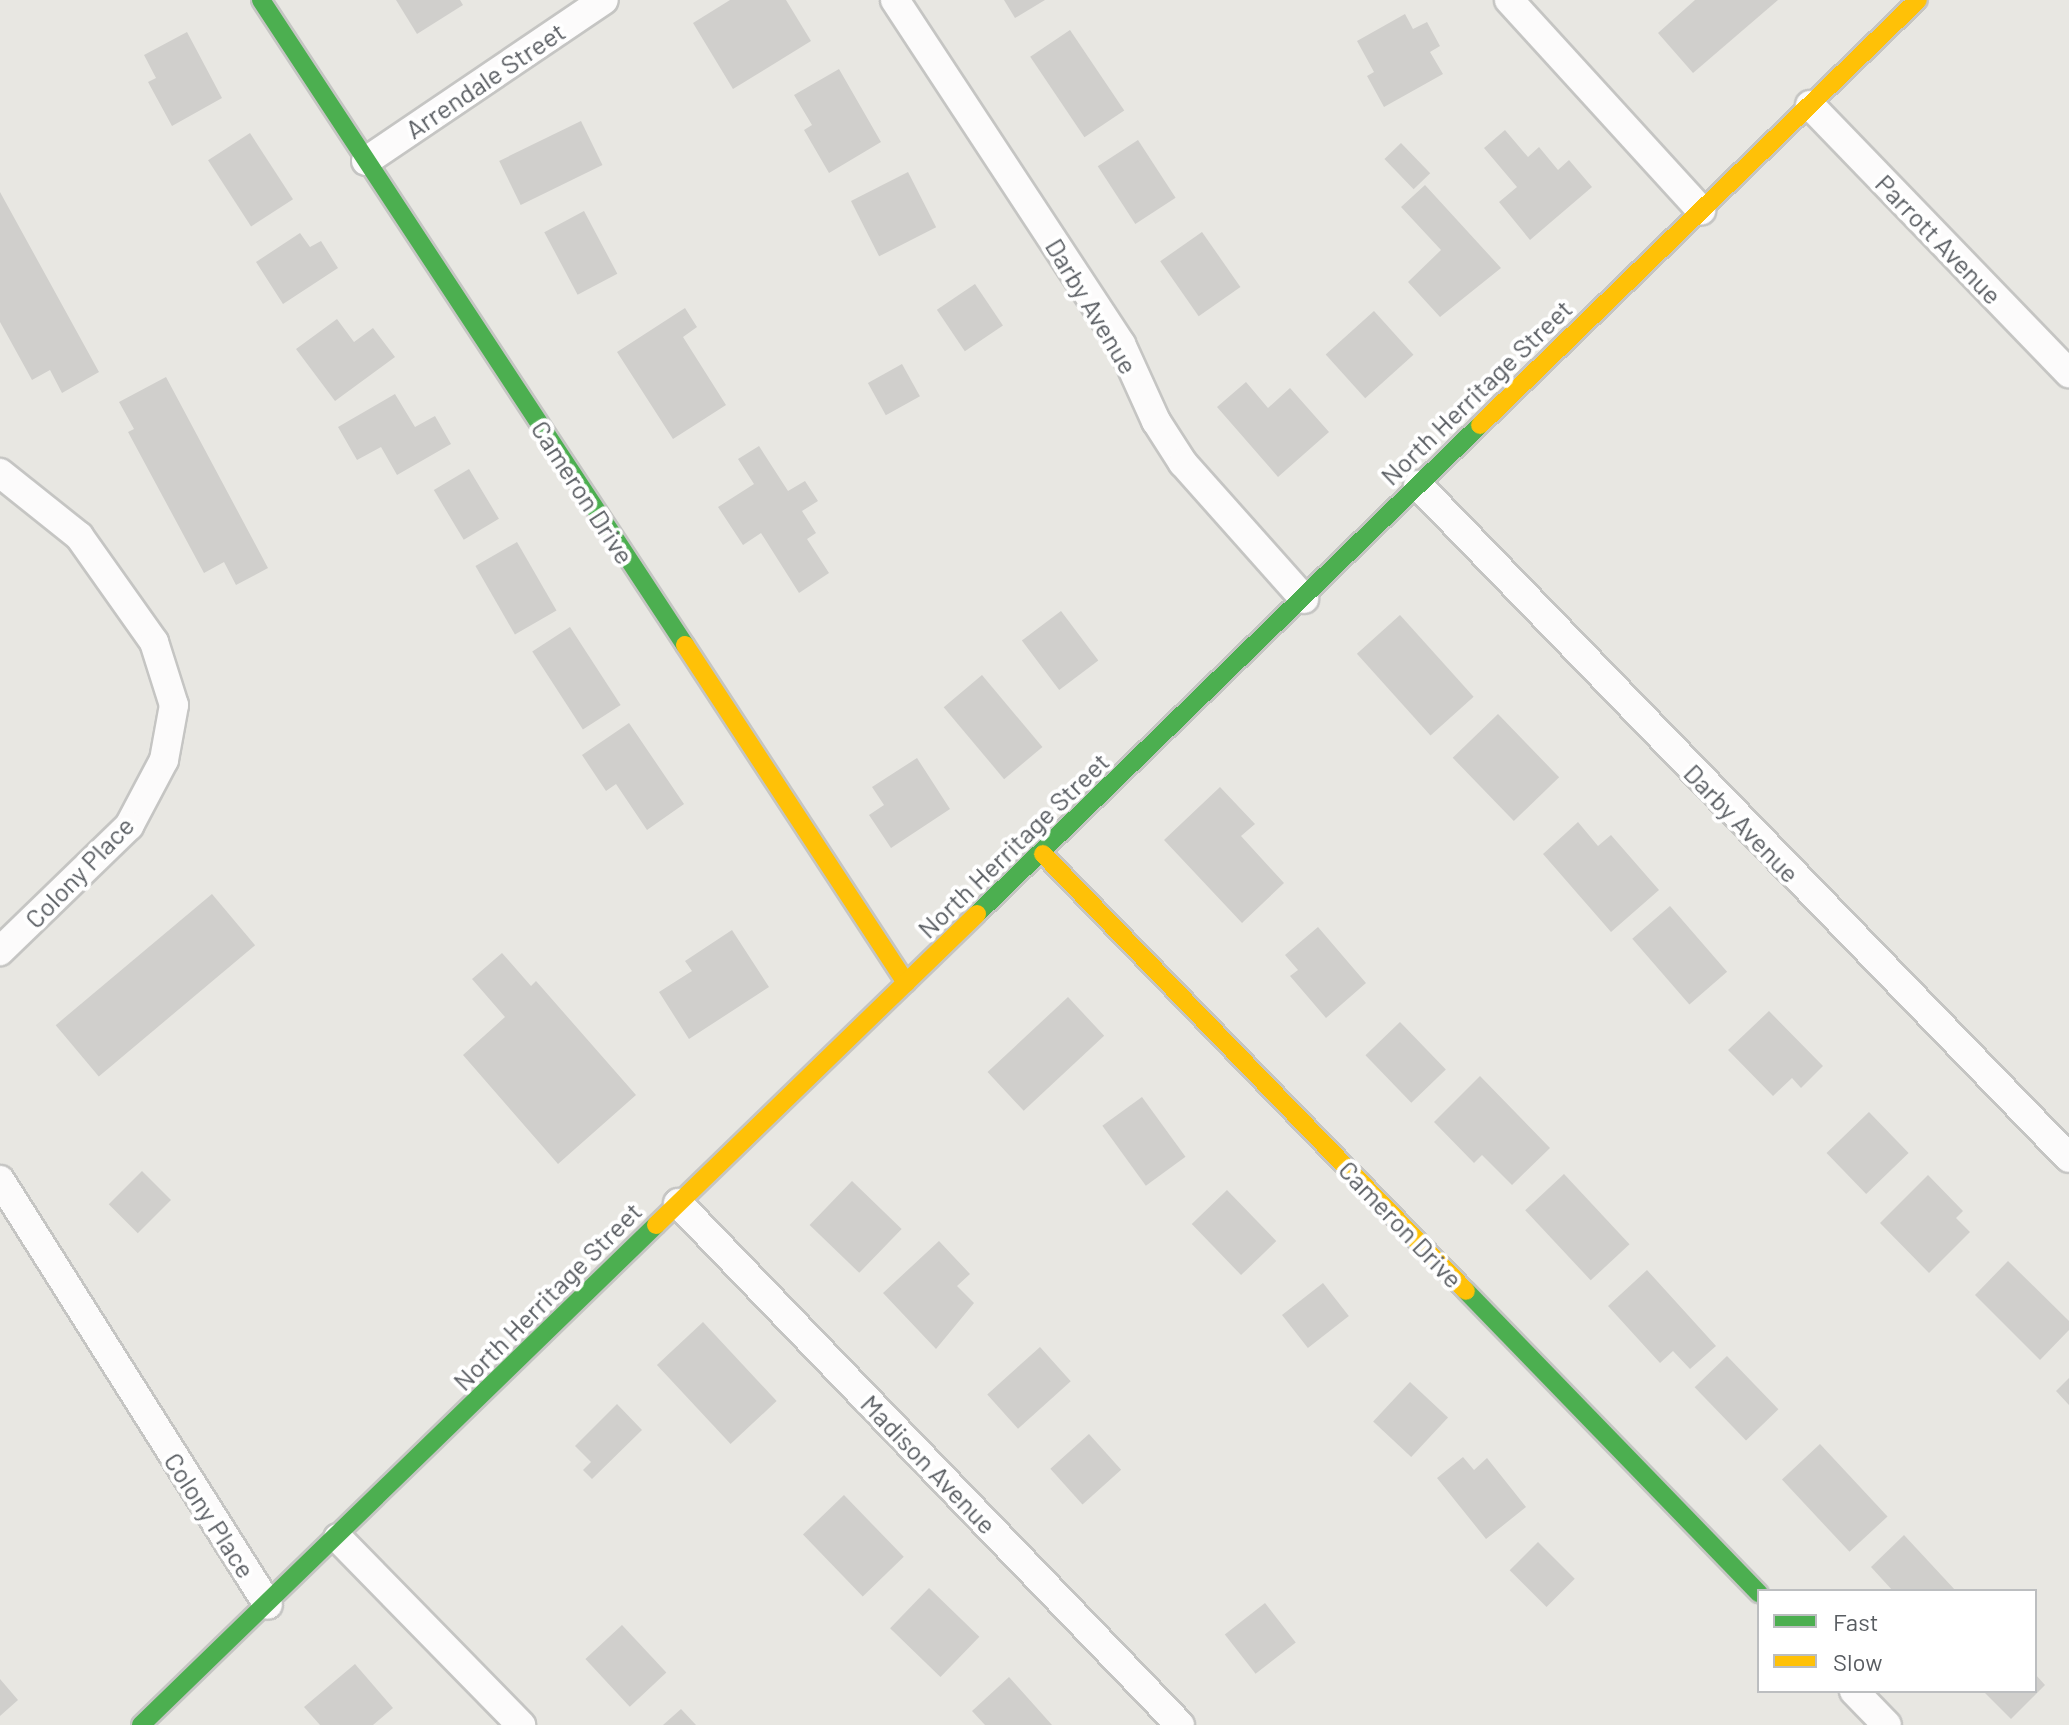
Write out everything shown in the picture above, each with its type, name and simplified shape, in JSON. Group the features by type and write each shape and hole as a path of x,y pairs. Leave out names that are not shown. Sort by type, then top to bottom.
{"street":[{"name":"Cameron Drive","path":"261,0 906,983"},
{"name":"Arrendale Street","path":"366,161 604,0"},
{"name":"Darby Avenue","path":"895,0 1121,344 1156,421 1183,463 1304,599"},
{"path":"1509,0 1701,210"},
{"name":"North Herritage Street","path":"141,1725 338,1538 678,1203 1043,854 1918,0"},
{"name":"Parrott Avenue","path":"1810,105 2069,373"},
{"name":"Colony Place","path":"0,473 79,536 154,642 174,705 164,760 129,826 0,951"},
{"name":"Darby Avenue","path":"1418,485 2069,1158"},
{"name":"Cameron Drive","path":"1043,854 1757,1591"},
{"name":"Colony Place","path":"0,1180 268,1605"},
{"name":"Madison Avenue","path":"678,1203 1180,1725"},
{"path":"338,1538 521,1725"},
{"path":"1856,1693 1887,1725"}],"building":[{"path":"396,0 460,0 463,5 417,34"},
{"path":"730,0 786,0 811,41 733,89 693,23"},
{"path":"1004,0 1045,0 1015,18"},
{"path":"1695,0 1778,0 1693,73 1658,33"},
{"path":"1405,14 1413,29 1427,22 1440,46 1430,52 1443,74 1384,107 1367,76 1374,72 1357,41"},
{"path":"1070,30 1124,110 1084,137 1030,57"},
{"path":"187,32 222,98 172,126 148,82 156,78 144,55"},
{"path":"839,69 881,142 829,173 804,130 812,125 794,95"},
{"path":"581,121 602,165 521,205 499,161"},
{"path":"1505,130 1528,157 1539,147 1558,170 1569,160 1592,187 1530,240 1499,202 1517,187 1484,148"},
{"path":"250,133 293,199 251,226 208,160"},
{"path":"1138,140 1176,198 1135,224 1098,166"},
{"path":"1401,143 1430,173 1414,189 1384,159"},
{"path":"908,172 936,227 879,256 851,201"},
{"path":"1425,185 1501,268 1440,317 1408,282 1441,250 1401,207"},
{"path":"0,192 99,372 62,393 50,370 32,380 0,322"},
{"path":"584,211 617,274 578,295 544,232"},
{"path":"1202,232 1240,287 1199,316 1160,261"},
{"path":"300,233 310,247 321,241 338,268 283,304 256,262"},
{"path":"975,284 1003,325 965,351 937,310"},
{"path":"685,308 697,327 683,337 726,405 673,439 617,352"},
{"path":"1374,311 1413,355 1365,398 1326,354"},
{"path":"337,319 354,342 373,328 395,357 335,401 296,349"},
{"path":"902,364 920,396 886,415 868,383"},
{"path":"166,377 268,568 236,585 224,562 204,573 128,432 134,429 119,402"},
{"path":"1246,382 1268,408 1290,388 1329,432 1278,477 1217,407"},
{"path":"395,394 415,427 435,416 451,444 397,475 381,447 357,460 338,427"},
{"path":"759,446 788,491 805,481 818,501 802,511 816,533 807,539 829,573 799,593 761,533 743,545 718,507 754,484 738,459"},
{"path":"469,469 499,519 464,540 434,490"},
{"path":"517,542 556,610 515,634 475,566"},
{"path":"1061,611 1098,661 1059,690 1022,640"},
{"path":"1400,615 1474,697 1431,736 1357,654"},
{"path":"570,627 621,705 583,730 532,652"},
{"path":"982,675 1042,747 1004,779 944,707"},
{"path":"1498,714 1559,777 1514,821 1453,758"},
{"path":"629,723 684,804 647,830 616,784 606,791 582,755"},
{"path":"917,758 950,809 891,848 869,815 884,805 872,787"},
{"path":"1220,787 1255,824 1241,836 1284,883 1242,923 1164,840"},
{"path":"1578,822 1598,846 1611,835 1659,890 1611,932 1543,854"},
{"path":"212,894 255,945 99,1076 56,1025"},
{"path":"1670,906 1727,972 1689,1004 1632,939"},
{"path":"1318,927 1366,983 1326,1018 1290,976 1298,970 1285,955"},
{"path":"732,930 769,987 689,1039 659,992 692,971 685,961"},
{"path":"502,953 531,986 536,981 636,1095 558,1164 463,1055 505,1017 472,979"},
{"path":"1068,997 1104,1036 1024,1111 988,1072"},
{"path":"1769,1011 1823,1066 1801,1088 1792,1078 1773,1096 1728,1050"},
{"path":"1400,1022 1446,1069 1411,1103 1365,1055"},
{"path":"1480,1076 1550,1148 1512,1185 1482,1155 1474,1163 1434,1122"},
{"path":"1142,1097 1185,1157 1146,1186 1102,1126"},
{"path":"1869,1112 1909,1153 1866,1194 1827,1153"},
{"path":"142,1171 171,1200 138,1233 109,1204"},
{"path":"1564,1174 1629,1244 1591,1280 1525,1210"},
{"path":"1928,1175 1963,1211 1956,1218 1970,1232 1929,1273 1880,1223"},
{"path":"852,1181 902,1229 859,1273 810,1225"},
{"path":"1227,1190 1276,1241 1241,1275 1192,1224"},
{"path":"939,1241 970,1274 957,1286 974,1303 936,1349 883,1293"},
{"path":"2008,1261 2069,1321 2069,1330 2040,1360 1975,1295"},
{"path":"1647,1270 1716,1346 1690,1369 1673,1351 1660,1363 1608,1306"},
{"path":"1323,1283 1349,1316 1308,1348 1282,1315"},
{"path":"703,1322 777,1401 731,1444 657,1365"},
{"path":"1040,1347 1071,1381 1018,1429 987,1395"},
{"path":"1727,1356 1778,1409 1746,1440 1695,1387"},
{"path":"2069,1378 2069,1405 2056,1391"},
{"path":"1410,1382 1448,1417 1411,1457 1373,1421"},
{"path":"617,1404 642,1430 592,1479 583,1470 591,1462 575,1446"},
{"path":"1089,1434 1121,1470 1082,1504 1050,1469"},
{"path":"1820,1444 1888,1516 1849,1552 1782,1479"},
{"path":"1463,1457 1474,1470 1487,1458 1526,1507 1486,1539 1437,1478"},
{"path":"844,1495 904,1557 863,1596 803,1535"},
{"path":"1904,1535 1954,1589 1891,1589 1871,1567"},
{"path":"1538,1542 1575,1579 1546,1607 1510,1570"},
{"path":"929,1588 979,1637 940,1677 890,1628"},
{"path":"1265,1603 1296,1642 1256,1674 1225,1634"},
{"path":"622,1625 666,1673 630,1707 585,1659"},
{"path":"355,1664 393,1708 373,1725 320,1725 304,1707"},
{"path":"2037,1676 2045,1685 2037,1693"},
{"path":"1009,1677 1052,1725 985,1725 972,1711"},
{"path":"0,1679 18,1700 0,1716"},
{"path":"1985,1693 2037,1693 2011,1719"},
{"path":"681,1709 696,1725 663,1725"}],"traffic: fast":[{"path":"261,0 685,645"},
{"path":"977,914 1480,425"},
{"path":"141,1725 656,1225"},
{"path":"1466,1291 1757,1591"}],"traffic: slow":[{"path":"1480,425 1918,0"},
{"path":"685,645 906,983"},
{"path":"1043,854 1466,1291"},
{"path":"656,1225 977,914"}]}
